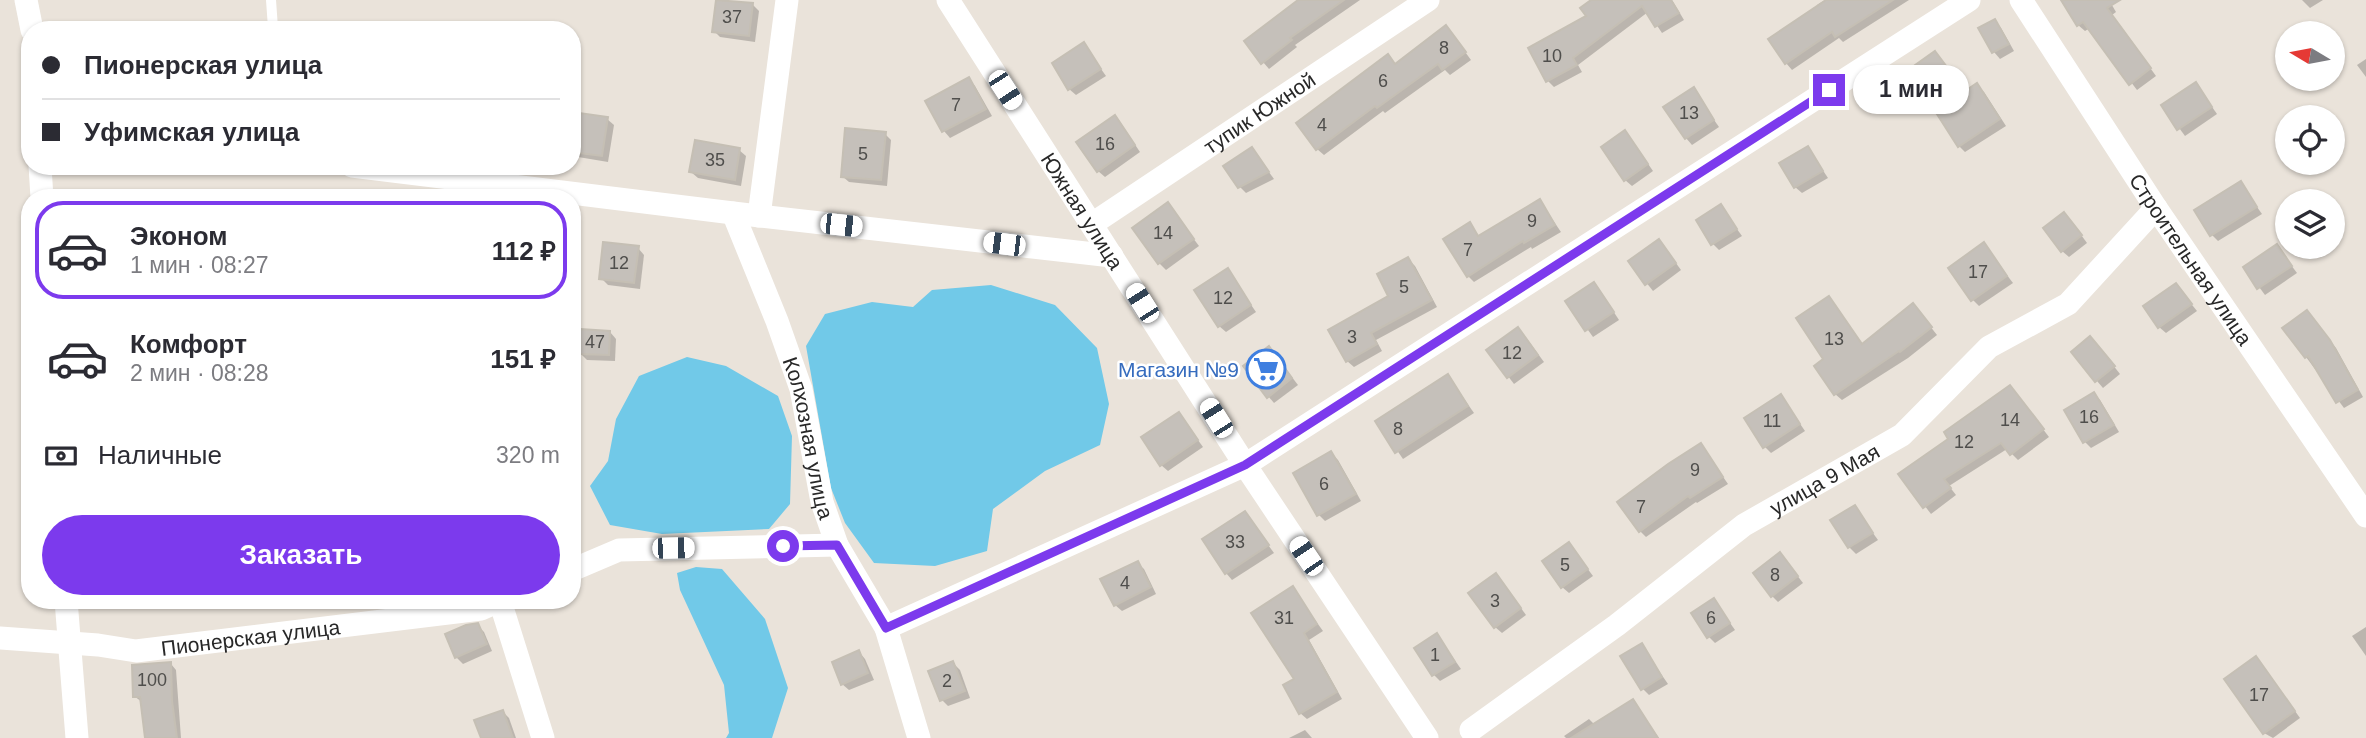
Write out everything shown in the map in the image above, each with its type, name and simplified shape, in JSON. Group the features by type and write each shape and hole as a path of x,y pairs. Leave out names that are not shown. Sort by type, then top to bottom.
{"street":[{"path":"26,0 30,21"},
{"path":"759,216 787,0"},
{"name":"Южная улица","path":"948,0 1245,465 1427,738"},
{"name":"тупик Южной","path":"1091,224 1428,0"},
{"path":"886,628 1245,465 1969,0"},
{"name":"Строительная улица","path":"2021,0 2156,208 2366,516"},
{"path":"425,175 538,189"},
{"path":"581,194 1112,256"},
{"name":"улица 9 Мая","path":"1471,730 1617,625 1744,525 1902,435 1989,347 2068,304 2156,208"},
{"name":"Колхозная улица","path":"733,213 777,321 800,389 822,502 837,545 886,628 919,738"},
{"path":"581,566 619,550 837,545"},
{"path":"66,609 77,738"},
{"name":"Пионерская улица","path":"0,638 68,645 98,645 136,651 481,609"},
{"path":"503,609 543,738"}],"lane":[{"path":"271,0 272,21"}],"water":[{"path":"991,285 1055,305 1097,348 1109,404 1100,445 1045,471 993,509 987,551 935,566 874,563 845,523 831,488 806,346 825,314 872,302 913,307 932,290"},
{"path":"687,357 726,366 778,396 792,436 790,504 769,529 662,534 610,525 590,486 608,461 616,419 639,376"},
{"path":"696,567 722,569 765,619 788,688 772,738 726,738 729,733 724,685 680,590 677,573"}],"building":[{"path":"716,0 753,3 749,36 712,32"},
{"path":"1298,0 1344,0 1290,38 1292,40 1261,64 1244,41"},
{"path":"1591,0 1671,0 1679,13 1655,27 1642,6 1573,58 1577,65 1546,82 1528,48 1586,16 1580,8"},
{"path":"1826,0 1893,0 1835,37 1832,32 1785,64 1768,39"},
{"path":"2061,0 2120,0 2107,8 2151,68 2129,85 2083,22 2077,26"},
{"path":"1995,19 2009,44 1992,53 1978,28"},
{"path":"1446,25 1466,52 1442,70 1438,64 1316,150 1296,123 1388,54 1395,64"},
{"path":"1084,42 1101,69 1068,90 1052,63"},
{"path":"1935,51 1965,91 1977,83 2000,119 1958,147 1935,111 1940,107 1911,68"},
{"path":"969,77 986,109 942,132 925,101"},
{"path":"2196,82 2212,107 2177,130 2161,105"},
{"path":"1694,87 1714,120 1685,139 1663,107"},
{"path":"581,113 608,117 602,156 581,153"},
{"path":"1115,115 1135,145 1097,172 1076,142"},
{"path":"845,128 886,132 881,180 841,177"},
{"path":"1625,130 1648,164 1624,181 1601,147"},
{"path":"695,140 740,148 735,180 689,172"},
{"path":"1808,146 1823,171 1794,188 1779,163"},
{"path":"1252,147 1269,172 1238,188 1223,166"},
{"path":"2241,181 2257,207 2210,236 2194,210"},
{"path":"1540,199 1555,225 1524,243 1523,241 1467,277 1443,239 1470,222 1478,236"},
{"path":"1168,202 1194,239 1158,264 1132,228"},
{"path":"1721,204 1737,229 1711,245 1696,220"},
{"path":"2064,212 2082,235 2061,252 2043,228"},
{"path":"1659,239 1676,263 1645,285 1628,261"},
{"path":"603,242 639,246 634,283 599,279"},
{"path":"1984,242 2007,276 1971,301 1948,268"},
{"path":"2275,245 2275,259 2287,259 2292,266 2257,289 2243,267"},
{"path":"1408,257 1432,300 1371,333 1377,344 1346,362 1328,330 1388,296 1377,274"},
{"path":"1228,268 1251,305 1218,327 1194,290"},
{"path":"1594,282 1614,312 1585,331 1565,301"},
{"path":"2176,283 2192,304 2158,328 2143,306"},
{"path":"1829,296 1862,344 1913,303 1932,327 1900,352 1834,395 1814,366 1823,359 1796,318"},
{"path":"2307,310 2330,340 2358,390 2336,403 2308,356 2305,358 2282,328"},
{"path":"1518,327 1538,355 1507,378 1486,350"},
{"path":"581,329 610,331 609,355 581,354"},
{"path":"2090,336 2115,366 2095,382 2071,352"},
{"path":"1269,346 1292,378 1267,398 1243,366"},
{"path":"1448,374 1468,406 1395,453 1375,421"},
{"path":"2010,385 2044,429 2010,455 2001,443 1944,479 1951,488 1923,508 1898,474 1948,439 1944,432"},
{"path":"2094,392 2114,425 2083,443 2064,410"},
{"path":"1781,394 1800,424 1763,448 1744,418"},
{"path":"1179,412 1198,440 1160,466 1141,437"},
{"path":"1701,443 1723,477 1690,498 1688,496 1639,532 1617,502"},
{"path":"1331,451 1356,494 1317,516 1293,473"},
{"path":"1855,505 1873,533 1848,548 1830,520"},
{"path":"1245,511 1269,545 1225,574 1202,539"},
{"path":"1569,542 1588,569 1561,588 1542,561"},
{"path":"1780,552 1798,576 1771,597 1753,573"},
{"path":"1138,561 1151,587 1114,606 1100,579"},
{"path":"1496,573 1521,608 1494,628 1468,593"},
{"path":"1293,586 1317,624 1304,633 1337,692 1299,714 1283,685 1294,679 1251,613"},
{"path":"1714,598 1730,623 1707,638 1691,613"},
{"path":"478,623 487,644 455,658 445,634"},
{"path":"1437,633 1455,662 1432,676 1414,648"},
{"path":"1642,643 1662,677 1641,690 1620,656"},
{"path":"859,650 868,673 841,685 832,662"},
{"path":"2256,656 2295,711 2263,734 2224,679"},
{"path":"953,661 965,691 940,701 928,671"},
{"path":"171,662 177,738 145,738 140,697 133,697 132,665"},
{"path":"1633,699 1658,738 1571,738"},
{"path":"503,710 513,738 481,738 474,720"}],"place":[{"name":"Магазин №9","path":"1266,369"}],"route":[{"path":"783,546 837,545 886,628 1245,465 1829,90"}]}
